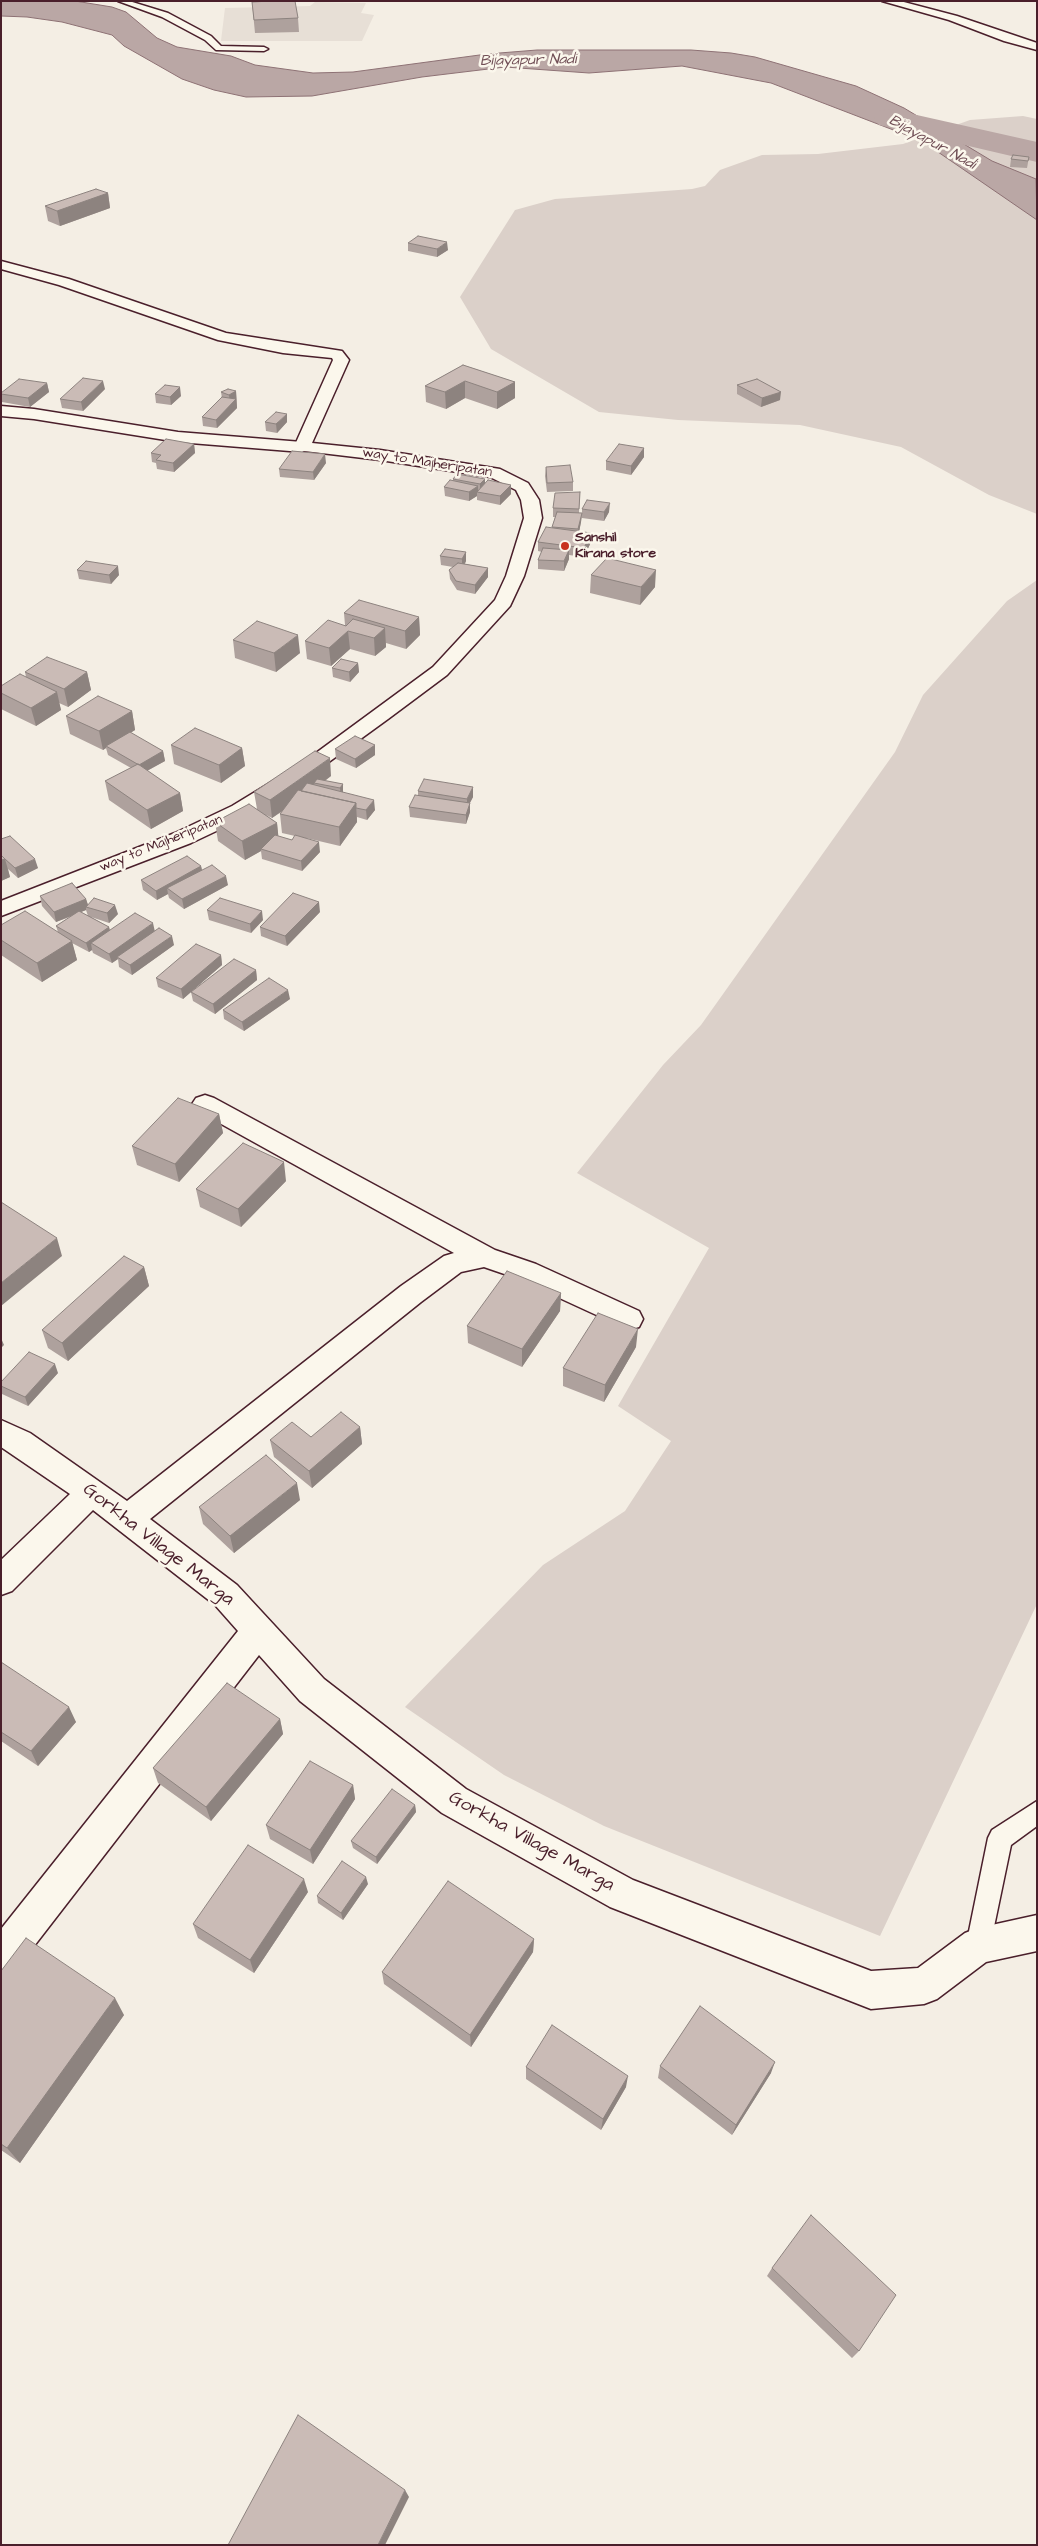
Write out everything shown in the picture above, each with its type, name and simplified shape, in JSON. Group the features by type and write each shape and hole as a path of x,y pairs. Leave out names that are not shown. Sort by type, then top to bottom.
{"street":[{"path":"887,1 953,18 1008,39 1037,46"},
{"path":"1,265 64,282 223,337 283,348 338,354 341,360 302,447"},
{"name":"way to Majheripatan","path":"1,411 34,414 178,437 380,455 494,473 522,487 530,500 533,518 515,576 503,602 440,671 308,768 240,811 184,838 1,909"},
{"path":"205,1104 485,1257 526,1271 629,1319"},
{"path":"126,1520 411,1294 454,1263 485,1257"},
{"name":"Gorkha Village Marga","path":"1,1432 19,1442 92,1492 126,1520 226,1594 312,1690 454,1801 623,1894 871,1990 924,1986 978,1946 1037,1933"},
{"path":"1,1581 92,1492"},
{"path":"1,1959 259,1630"}],"lane":[{"path":"121,1 165,15 208,38 218,48 264,49"},
{"path":"978,1946 1000,1838 1037,1812"}],"shaded area":[{"path":"315,2 366,3 361,13 374,15 362,41 221,41 225,8 310,6"},
{"path":"1023,116 1037,119 1037,514 989,495 901,447 800,425 678,420 599,412 491,349 460,297 515,210 555,199 692,189 705,186 720,170 762,155 818,154 903,144 970,120"},
{"path":"1037,580 1037,1604 880,1936 604,1826 504,1775 405,1707 543,1565 625,1511 671,1441 618,1406 709,1248 577,1173 663,1065 701,1025 895,752 923,695 1007,601"}],"water":[{"name":"Bijayapur Nadi","path":"1,1 75,1 112,7 126,12 157,38 177,47 231,56 255,65 313,73 353,72 487,54 537,50 691,50 755,57 856,86 904,108 992,161 1036,179 1037,220 922,141 771,83 682,66 589,73 505,67 422,77 312,96 246,97 214,90 182,79 124,46 112,35 62,22 27,17 1,16"}],"building":[{"path":"295,1 298,18 254,20 252,2"},
{"path":"1013,155 1029,157 1028,161 1011,159"},
{"path":"96,189 108,193 57,211 45,206"},
{"path":"418,236 447,242 437,249 408,243"},
{"path":"463,365 515,382 497,392 465,381 445,392 425,386"},
{"path":"83,378 103,381 81,402 60,399"},
{"path":"19,379 47,383 28,398 1,394"},
{"path":"757,379 781,392 762,398 737,385"},
{"path":"165,385 180,387 170,397 155,394"},
{"path":"228,389 236,391 229,395 221,392"},
{"path":"222,397 236,399 216,420 202,417"},
{"path":"276,412 287,414 276,424 265,422"},
{"path":"166,439 194,444 173,463 156,460 161,455 151,453"},
{"path":"619,444 644,448 631,466 606,461"},
{"path":"292,451 325,454 313,472 279,469"},
{"path":"570,465 573,482 547,483 546,467"},
{"path":"457,474 485,479 480,484 453,479"},
{"path":"450,480 478,486 469,492 444,487"},
{"path":"488,480 511,485 500,496 477,492"},
{"path":"580,492 579,509 553,508 555,493"},
{"path":"587,500 610,503 604,512 582,509"},
{"path":"557,512 582,513 578,529 552,527"},
{"path":"546,527 591,533 584,548 538,542"},
{"path":"543,548 569,550 564,561 538,560"},
{"path":"445,549 466,552 462,559 440,556"},
{"path":"607,558 656,570 641,587 591,575"},
{"path":"86,561 118,566 109,575 77,570"},
{"path":"458,563 488,568 475,585 456,581 449,570"},
{"path":"359,600 419,617 405,631 344,613"},
{"path":"353,619 385,628 374,638 348,631 329,648 305,641 328,620 346,626"},
{"path":"257,621 298,635 274,653 233,640"},
{"path":"47,657 87,672 64,689 25,672"},
{"path":"341,659 358,663 349,672 332,668"},
{"path":"20,674 57,692 31,708 1,693 1,686"},
{"path":"98,696 132,711 99,731 66,716"},
{"path":"195,728 242,748 219,765 171,745"},
{"path":"130,732 163,751 139,765 106,746"},
{"path":"355,736 375,745 355,759 335,749"},
{"path":"315,751 330,758 270,800 254,792"},
{"path":"138,764 180,793 147,810 105,781"},
{"path":"317,779 343,784 340,788 314,783"},
{"path":"424,779 473,787 467,799 418,791"},
{"path":"307,783 374,800 366,810 356,808 356,803 301,791"},
{"path":"298,790 356,803 339,827 280,814"},
{"path":"415,795 470,803 466,815 409,807"},
{"path":"249,804 277,823 242,841 215,822"},
{"path":"275,835 292,840 295,835 319,842 301,861 261,849"},
{"path":"10,836 35,859 15,868 5,859 1,855 1,839"},
{"path":"187,856 201,866 156,891 141,880"},
{"path":"212,865 226,876 182,899 167,888"},
{"path":"72,883 86,899 54,912 40,896"},
{"path":"293,893 319,902 285,936 260,927"},
{"path":"94,898 115,905 107,913 86,907"},
{"path":"220,898 262,911 250,924 207,910"},
{"path":"25,911 72,941 37,963 1,940 1,925"},
{"path":"79,911 109,927 86,943 56,926"},
{"path":"135,913 153,923 109,954 91,943"},
{"path":"159,928 172,936 130,965 117,957"},
{"path":"196,944 221,955 181,989 156,978"},
{"path":"234,959 256,970 213,1004 191,992"},
{"path":"269,978 288,990 242,1022 223,1010"},
{"path":"178,1098 219,1114 175,1164 132,1146"},
{"path":"243,1143 284,1162 238,1209 196,1189"},
{"path":"1,1202 57,1238 1,1283"},
{"path":"124,1256 144,1267 62,1343 42,1330"},
{"path":"507,1271 561,1293 522,1349 467,1326"},
{"path":"598,1313 638,1329 605,1385 563,1368"},
{"path":"29,1352 55,1364 25,1397 1,1386 1,1382"},
{"path":"341,1412 360,1427 309,1471 270,1440 292,1422 311,1437"},
{"path":"266,1455 297,1483 230,1536 199,1507"},
{"path":"1,1662 69,1707 31,1751 1,1732"},
{"path":"227,1683 280,1719 206,1807 153,1768"},
{"path":"310,1761 353,1785 310,1850 266,1825"},
{"path":"392,1789 415,1805 376,1857 351,1841"},
{"path":"248,1845 304,1879 250,1960 193,1924"},
{"path":"342,1861 366,1877 341,1913 317,1896"},
{"path":"448,1881 534,1939 470,2035 382,1972"},
{"path":"26,1938 115,1998 7,2148 1,2144 1,1971"},
{"path":"700,2006 775,2062 736,2125 660,2066"},
{"path":"552,2025 628,2076 603,2119 526,2067"},
{"path":"811,2215 896,2295 859,2351 772,2268"},
{"path":"298,2415 405,2490 378,2545 228,2545"}],"waterway":[{"name":"Bijayapur Nadi","path":"890,118 1037,152"}],"place":[{"name":"Sanshil Kirana store","path":"565,546"}]}
